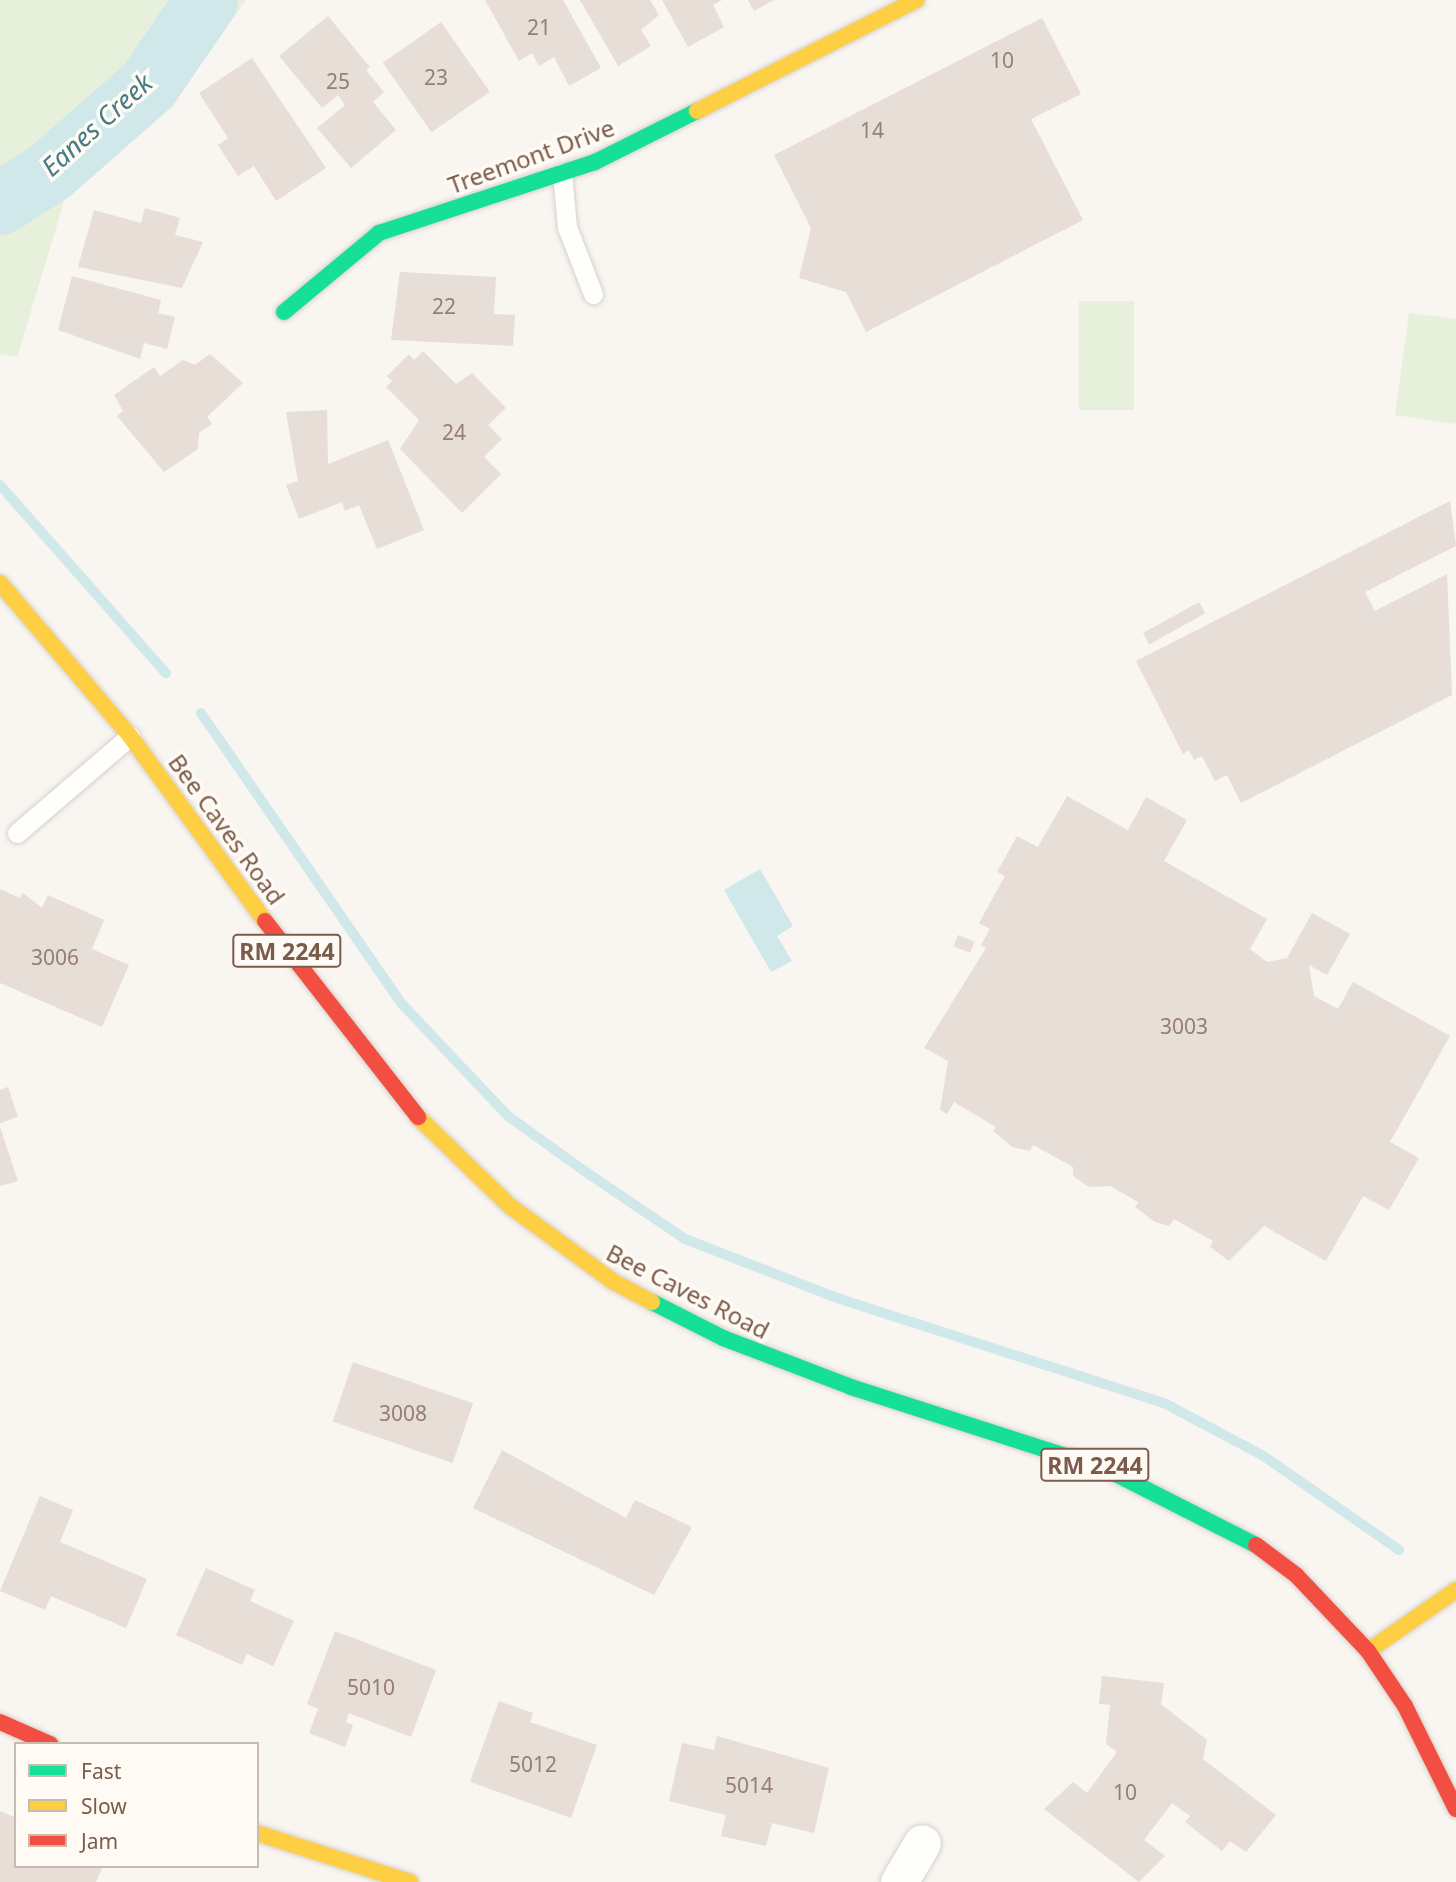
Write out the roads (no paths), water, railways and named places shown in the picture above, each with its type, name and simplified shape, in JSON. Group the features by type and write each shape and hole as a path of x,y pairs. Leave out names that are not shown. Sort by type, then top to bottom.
{"main road":[{"name":"Treemont Drive","path":"284,312 379,233 562,173 917,0"},
{"name":"Bee Caves Road","path":"0,583 130,736 375,1067 470,1170 562,1248 641,1298 753,1352 1104,1468 1186,1503 1270,1553 1368,1651 1405,1706 1456,1809"},
{"path":"1368,1651 1456,1590"},
{"path":"0,1722 45,1742"},
{"path":"259,1834 410,1882"}],"street":[{"path":"899,1882 922,1843"}],"lane":[{"path":"562,173 567,227 593,294"},
{"path":"17,833 130,736"}],"water":[{"path":"760,869 793,926 777,936 792,961 771,972 724,890"}],"waterway":[{"name":"Eanes Creek","path":"0,203 50,171 148,85 206,0"},
{"path":"0,485 166,673"},
{"path":"201,713 402,1004 508,1116 583,1170 685,1239 840,1299 1164,1403 1262,1455 1399,1550"}]}
